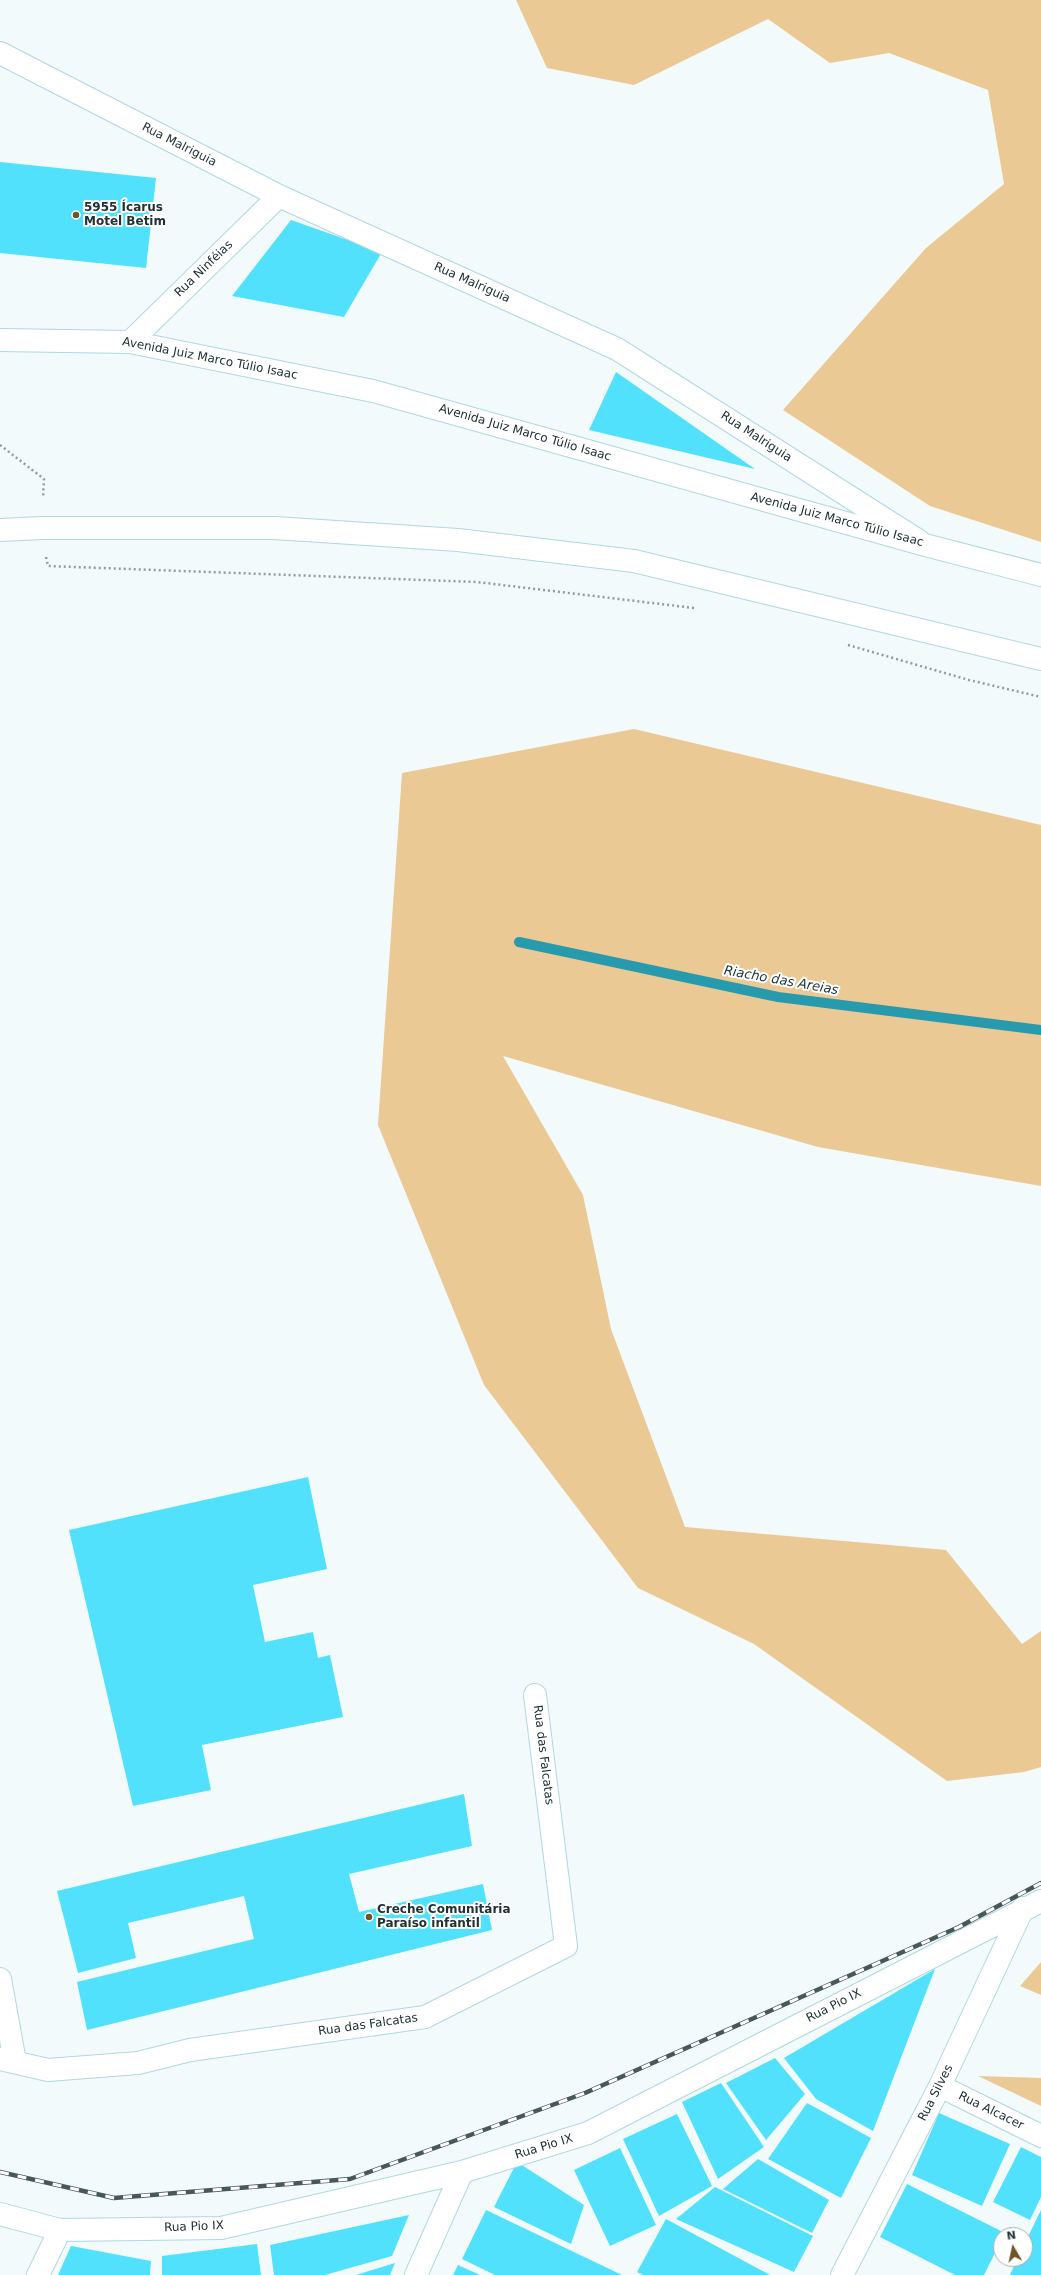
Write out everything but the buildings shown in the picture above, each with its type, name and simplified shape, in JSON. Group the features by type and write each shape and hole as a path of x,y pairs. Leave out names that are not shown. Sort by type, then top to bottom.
{"street":[{"name":"Rua Malriguia","path":"0,53 279,196 617,348 925,545"},
{"name":"Rua Ninféias","path":"130,342 279,196"},
{"name":"Avenida Juiz Marco Túlio Isaac","path":"0,340 130,342 373,391 925,545 1041,575"},
{"path":"0,530 42,528 275,528 458,540 634,561 1041,659"},
{"name":"Rua das Falcatas","path":"7,2061 48,2070 138,2064 190,2050 425,2017 566,1946 535,1695"},
{"name":"Rua Silves","path":"842,2275 1032,1905"},
{"name":"Rua Pio IX","path":"0,2214 60,2230 221,2228 462,2172 588,2133 1032,1905"},
{"path":"0,1979 7,2061"},
{"name":"Rua Alcacer","path":"940,2086 1041,2136"},
{"path":"416,2275 462,2172"},
{"path":"38,2275 60,2230"}],"path":[{"path":"48,566 477,582 697,608"},
{"path":"841,643 969,680 1041,697"}],"shaded area":[{"path":"516,0 1041,0 1041,542 930,506 783,410 926,248 1004,184 988,90 889,53 830,63 768,19 634,85 547,68"},
{"path":"634,729 1041,825 1041,1186 818,1147 503,1056 583,1195 611,1329 685,1527 946,1550 1022,1644 1041,1631 1041,1767 1024,1772 947,1781 754,1644 638,1588 484,1385 378,1125 402,773"},
{"path":"1041,1962 1041,1995 1020,1986"},
{"path":"978,2076 1041,2078 1041,2106"}],"waterway":[{"name":"Riacho das Areias","path":"519,942 778,997 1041,1030"}],"railway":[{"path":"0,2172 114,2198 350,2179 585,2093 959,1927 1041,1883"}],"place":[{"name":"5955 Ícarus Motel Betim","path":"76,215"},
{"name":"Creche Comunitária Paraíso infantil","path":"369,1917"}]}
